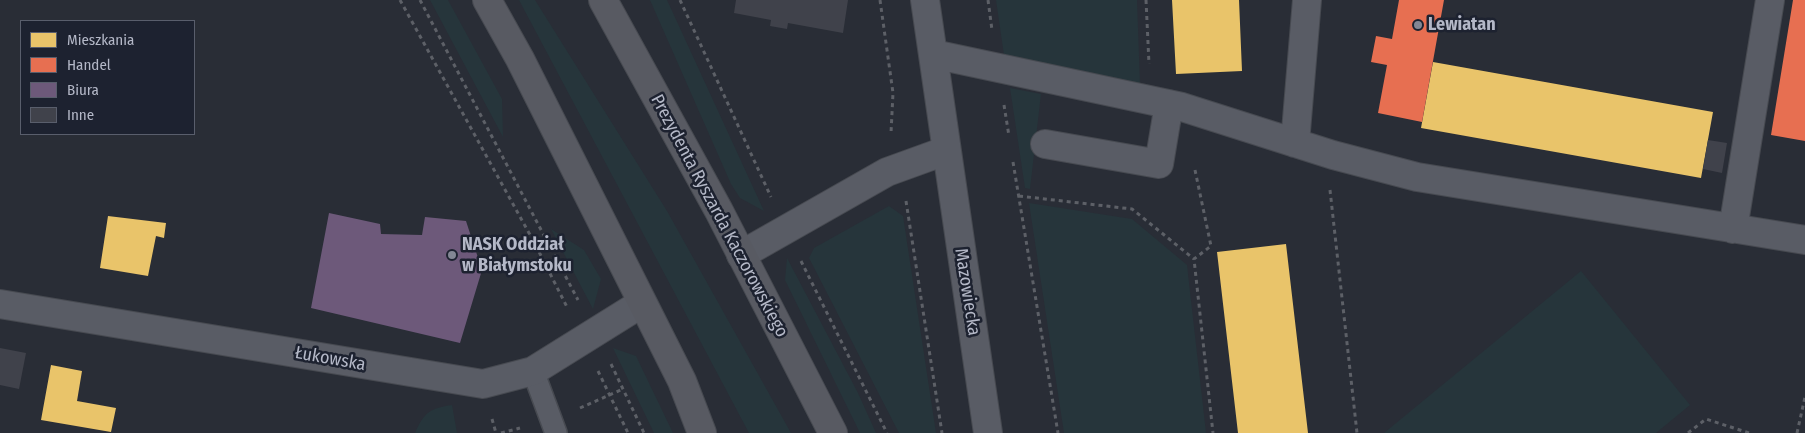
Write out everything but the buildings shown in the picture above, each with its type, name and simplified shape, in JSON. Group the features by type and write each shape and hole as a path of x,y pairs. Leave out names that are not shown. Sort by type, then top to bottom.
{"main road":[{"path":"488,0 520,59 682,381 702,433"},
{"name":"Prezydenta Ryszarda Kaczorowskiego","path":"603,0 741,256 833,433"}],"street":[{"name":"Mazowiecka","path":"925,0 988,433"},
{"path":"1295,143 1307,0"},
{"path":"1734,229 1770,0"},
{"path":"933,54 1160,102 1333,155 1416,177 1805,240"},
{"path":"1045,144 1159,164 1160,102"},
{"path":"741,256 887,172 946,151"},
{"name":"Łukowska","path":"0,304 483,384 533,371 642,303"}],"lane":[{"path":"533,371 556,433"}],"path":[{"path":"400,0 534,242 644,433"},
{"path":"420,0 589,336 628,433"},
{"path":"880,0 893,94 890,144 900,168 942,433"},
{"path":"988,0 1010,141"},
{"path":"1146,0 1160,102"},
{"path":"1333,155 1328,176 1357,433"},
{"path":"1013,159 1058,433"},
{"path":"1194,162 1211,246 1194,259"},
{"path":"1019,196 1132,209 1194,259 1213,433"},
{"path":"1797,433 1805,397"},
{"path":"1688,433 1706,419 1749,433"}],"shaded area":[{"path":"430,0 448,0 502,99 503,137"},
{"path":"519,0 535,0 667,211 791,433 749,433"},
{"path":"650,0 667,0 764,211 740,198 731,184"},
{"path":"996,0 1137,0 1140,85 1005,62"},
{"path":"1010,88 1041,94 1030,189 1025,188"},
{"path":"1029,203 1132,219 1187,265 1206,433 1064,433"},
{"path":"889,206 903,216 936,433 899,433 809,258 814,248"},
{"path":"551,229 584,250 601,279 593,309"},
{"path":"787,258 858,393 876,433 860,433 785,280"},
{"path":"1581,271 1690,405 1656,433 1384,433"},
{"path":"613,348 636,356 673,433 654,433"},
{"path":"452,405 457,433 415,433 429,412"}],"place":[{"name":"Lewiatan","path":"1418,25"},
{"name":"NASK Oddział w Białymstoku","path":"452,255"}]}
